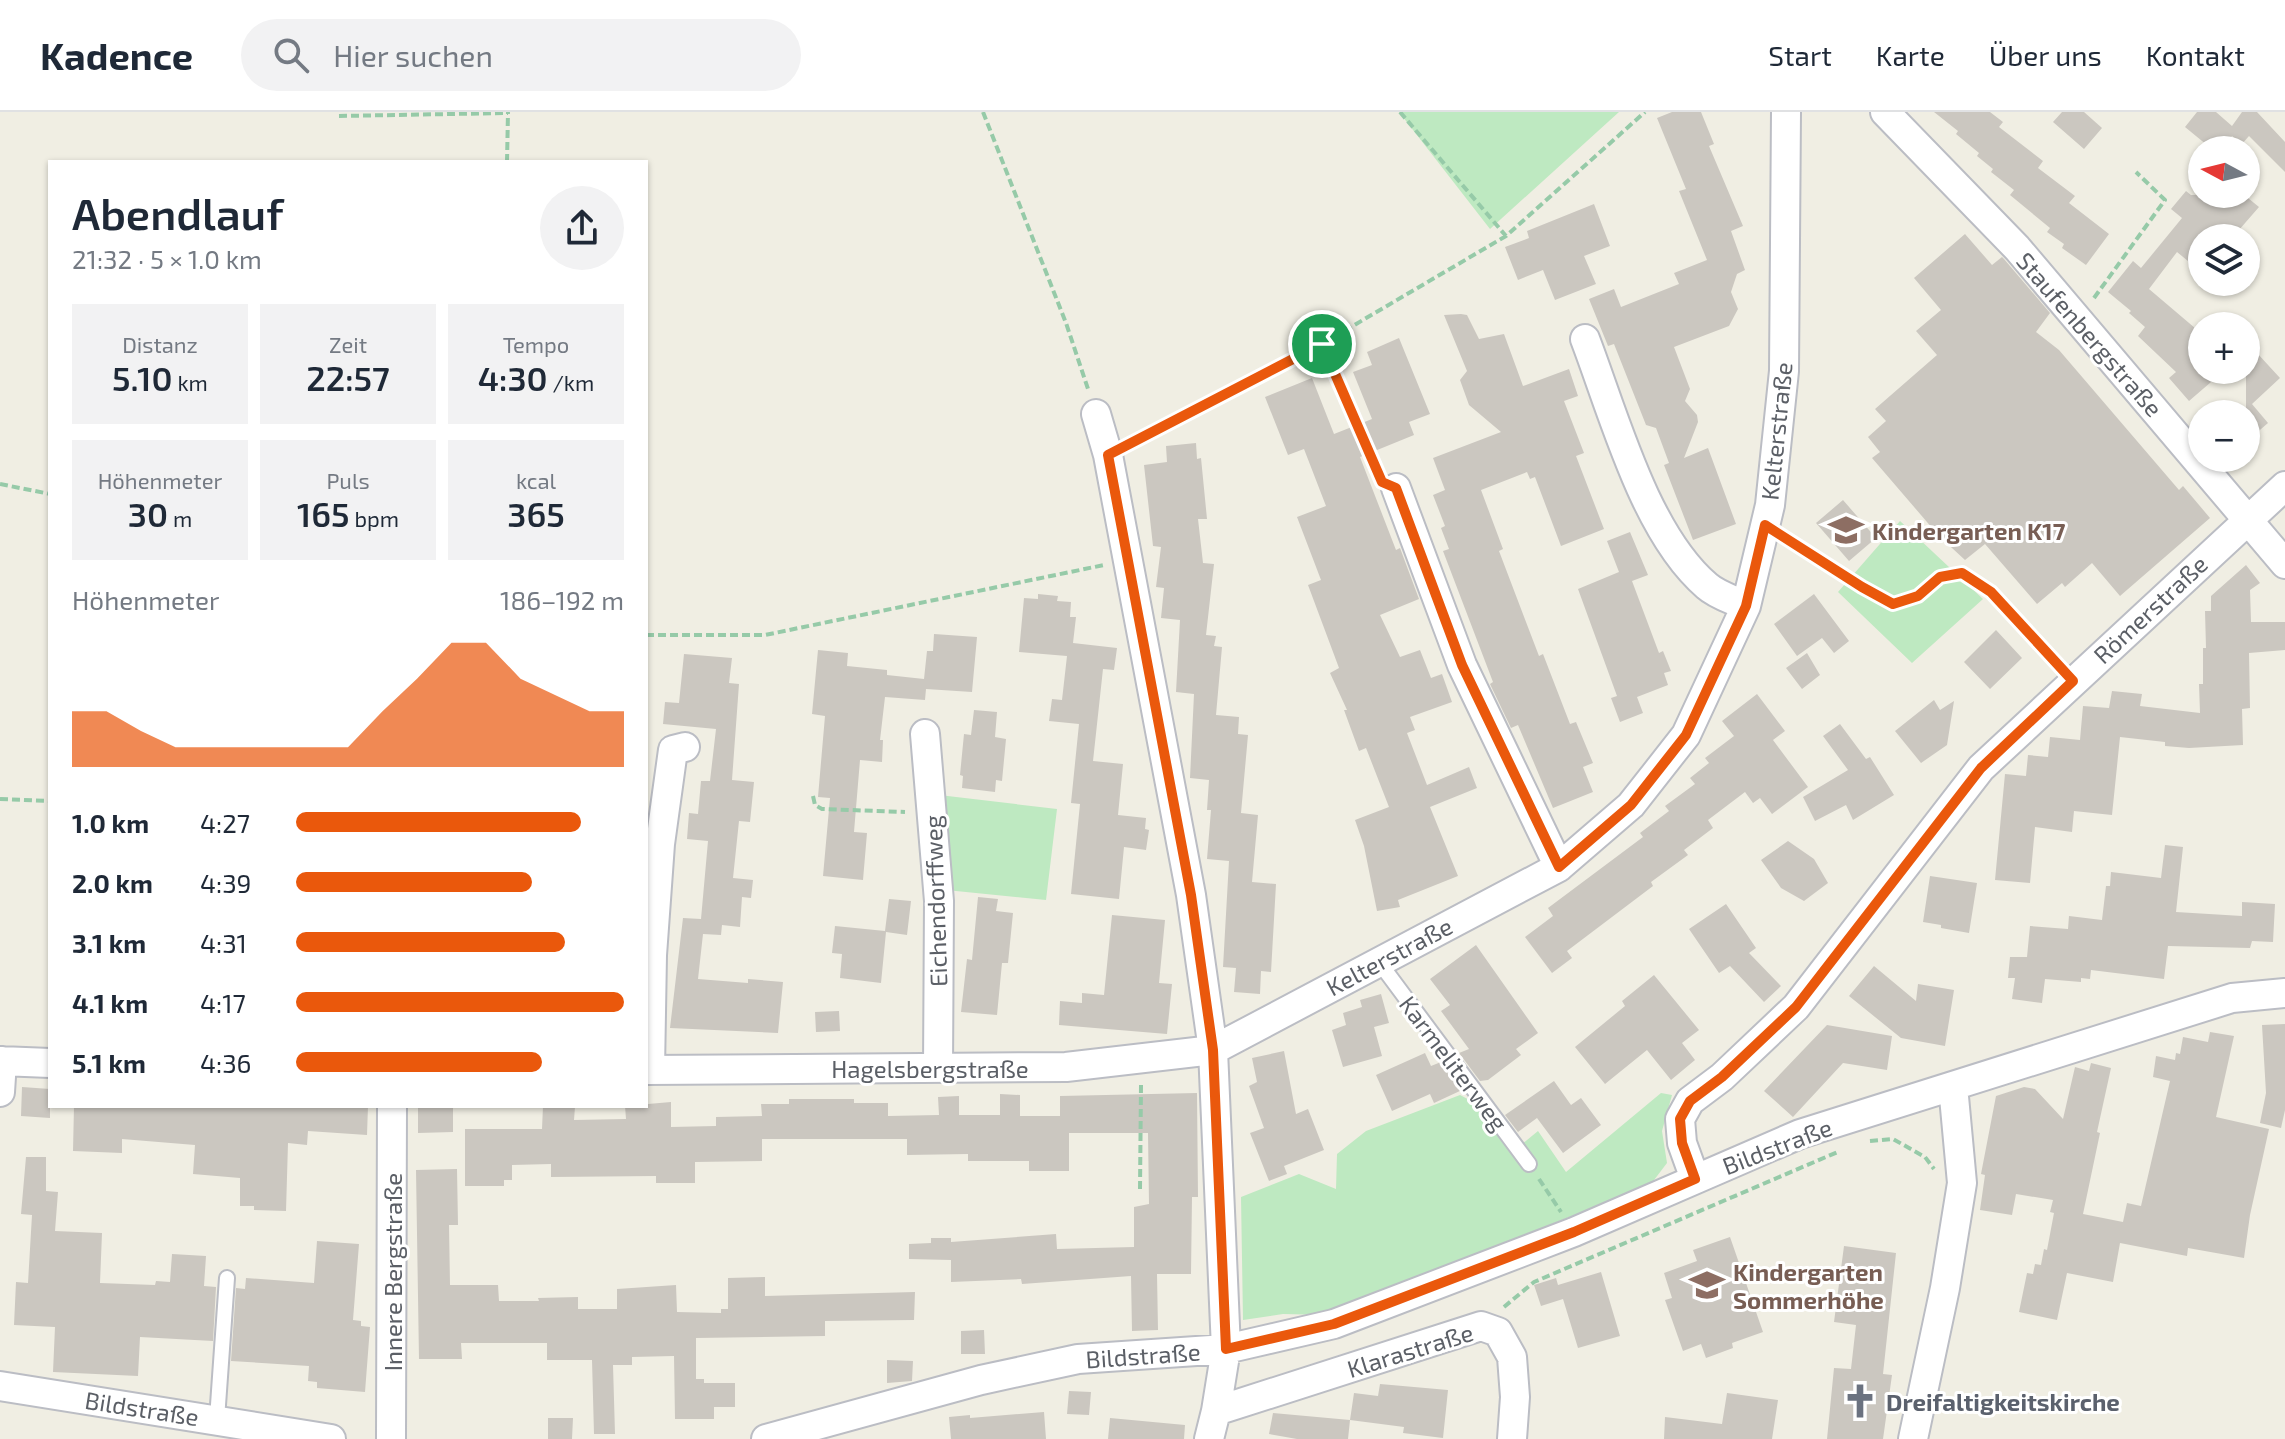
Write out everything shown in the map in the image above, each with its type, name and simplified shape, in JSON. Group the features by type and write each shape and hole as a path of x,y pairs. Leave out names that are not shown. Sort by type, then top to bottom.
{"street":[{"name":"Kelterstraße","path":"1213,1050 1559,867 1631,805 1686,735 1746,606 1770,505 1784,371 1786,112"},
{"name":"Staufenbergstraße","path":"1885,112 2017,248 2285,564"},
{"path":"1585,339 1648,505 1677,554 1709,588 1746,606"},
{"path":"1096,414 1108,455 1191,895 1213,1050 1226,1349 1209,1439"},
{"name":"Römerstraße","path":"1695,1179 1682,1143 1680,1119 1690,1101 1722,1077 1796,1007 1981,768 2285,486"},
{"path":"1396,488 1462,665 1559,867"},
{"name":"Eichendorffweg","path":"925,734 939,901 938,1068"},
{"path":"648,1070 660,844 673,750 685,747"},
{"name":"Bildstraße","path":"766,1439 802,1434 981,1380 1078,1359 1226,1349 1334,1324 1574,1232 1800,1134 2232,998 2285,993"},
{"name":"Hagelsbergstraße","path":"648,1070 1066,1067 1213,1050"},
{"path":"0,1092 1,1061 48,1063"},
{"path":"1913,1439 1945,1288 1962,1183 1953,1086"},
{"name":"Innere Bergstraße","path":"391,1439 392,1108"},
{"name":"Klarastraße","path":"1216,1411 1481,1326 1498,1332 1512,1357 1515,1397 1512,1439"},
{"name":"Bildstraße","path":"0,1386 331,1439"}],"lane":[{"name":"Karmeliterweg","path":"1379,962 1529,1164"},
{"path":"217,1419 227,1278"}],"path":[{"path":"339,116 508,112 507,160"},
{"path":"983,112 1066,323 1096,414"},
{"path":"1400,112 1506,236"},
{"path":"1108,455 1322,344 1506,236 1645,112"},
{"path":"2079,320 2165,200 2136,172"},
{"path":"1322,344 1382,482 1396,488"},
{"path":"0,484 48,494"},
{"path":"1765,525 1893,604 1918,596 1940,577 1962,573 1991,592 2073,681"},
{"path":"648,635 765,635 1127,560"},
{"path":"813,796 815,805 822,809 932,811"},
{"path":"0,799 48,801"},
{"path":"1140,1189 1143,1059"},
{"path":"1859,1142 1893,1139 1925,1157 1938,1174 1962,1183"},
{"path":"1481,1326 1534,1282 1849,1147"},
{"path":"1529,1164 1574,1232"}],"green space":[{"path":"1399,112 1619,112 1490,229"},
{"path":"1900,521 1983,599 1912,663 1838,592"},
{"path":"939,795 1057,809 1046,900 946,890"},
{"path":"1661,1093 1672,1095 1662,1131 1667,1163 1651,1184 1326,1315 1283,1314 1243,1320 1241,1197 1299,1174 1336,1189 1337,1154 1366,1131 1460,1095 1479,1105 1511,1153 1538,1131 1566,1172"}],"building":[{"path":"1672,112 1701,112 1714,144 1709,146 1743,226 1731,231 1745,270 1737,274 1731,292 1738,309 1729,326 1674,347 1690,389 1685,401 1697,415 1698,422 1684,458 1708,448 1736,524 1693,540 1664,465 1669,463 1656,428 1646,425 1614,344 1608,346 1589,299 1614,289 1621,307 1679,284 1674,273 1707,260 1679,191 1686,189 1657,118"},
{"path":"1934,112 1990,112 2003,122 1999,127 2043,161 2038,168 2075,196 2069,203 2109,234 2086,265 2062,248 2064,244 2047,232 2050,228 2010,195 2014,190 1991,172 1993,169 1977,156 1979,153"},
{"path":"2062,112 2084,112 2102,128 2084,149 2053,122"},
{"path":"2197,112 2216,112 2232,126 2242,112 2257,112 2285,142 2285,172 2260,147 2260,136 2196,136 2185,127"},
{"path":"2186,191 2188,208 2258,208 2244,224 2188,224 2188,261 2177,252 2149,289 2188,322 2188,384 2209,384 2190,400 2169,378 2176,372 2138,336 2145,327 2108,292 2133,261 2141,268 2182,218 2171,209"},
{"path":"1594,204 1610,246 1584,256 1596,284 1555,300 1543,270 1518,280 1505,247 1529,238 1527,231"},
{"path":"1965,234 1992,265 2002,257 2004,259 2050,313 2036,332 2059,350 2179,490 2183,486 2210,518 2120,596 2092,563 2065,587 2062,583 2037,604 1985,544 1965,560 1939,536 1872,458 1880,452 1868,437 1886,421 1875,409 1937,355 1916,331 1941,310 1914,278"},
{"path":"1444,315 1467,315 1479,339 1504,334 1523,386 1569,369 1578,396 1564,401 1584,453 1576,456 1604,529 1561,546 1535,477 1530,479 1527,472 1481,490 1503,549 1499,551 1539,656 1543,654 1570,724 1576,722 1593,763 1583,767 1593,792 1553,808 1518,725 1511,728 1490,684 1493,682 1443,551 1449,549 1441,528 1445,526 1433,495 1445,490 1433,458 1501,432 1469,405 1460,380 1467,371"},
{"path":"1399,338 1430,414 1409,422 1414,435 1360,457 1396,550 1400,548 1419,599 1380,615 1400,657 1420,650 1431,678 1442,674 1452,702 1410,717 1415,730 1407,733 1427,785 1469,767 1477,788 1430,807 1458,876 1398,900 1400,907 1377,911 1364,846 1355,820 1389,807 1366,748 1359,751 1344,710 1347,710 1330,673 1339,668 1308,585 1321,580 1297,517 1326,506 1304,449 1288,455 1265,397 1312,378 1334,434 1372,419 1353,372 1372,365 1367,352"},
{"path":"2260,356 2280,378 2256,400 2246,400 2246,384 2260,384"},
{"path":"2260,414 2268,423 2260,430"},
{"path":"1196,443 1197,459 1201,458 1207,519 1198,519 1203,563 1214,564 1206,635 1216,636 1214,646 1222,647 1216,715 1239,717 1238,734 1248,735 1241,813 1258,815 1252,882 1276,884 1271,972 1261,971 1260,994 1234,992 1236,968 1223,967 1229,861 1207,859 1211,810 1207,810 1209,780 1190,778 1194,694 1176,692 1180,620 1161,618 1164,588 1156,587 1161,547 1153,546 1144,465 1167,462 1166,446"},
{"name":"Kindergarten K17","path":"1843,500 1876,538 1849,561 1816,523"},
{"path":"1630,532 1648,575 1632,581 1659,653 1663,651 1671,671 1664,673 1668,685 1637,697 1643,713 1620,722 1611,698 1617,696 1578,589 1619,572 1607,541"},
{"path":"2246,565 2260,583 2250,590 2251,622 2285,622 2285,650 2249,653 2250,708 2242,709 2243,745 2189,748 2120,737 2112,815 2074,811 2072,832 2035,827 2030,883 1995,880 2005,774 2026,776 2028,755 2048,757 2050,737 2080,740 2083,706 2109,708 2112,691 2142,694 2140,706 2200,713 2199,684 2203,684 2203,648 2206,648 2205,611 2211,611 2211,596"},
{"path":"1038,594 1058,596 1057,601 1071,602 1070,617 1076,617 1073,643 1117,648 1114,670 1103,669 1093,761 1123,764 1118,815 1146,818 1145,829 1149,830 1146,850 1124,847 1119,899 1071,894 1080,804 1071,803 1079,724 1049,721 1052,699 1062,700 1067,656 1019,652 1024,598 1038,599"},
{"path":"1814,594 1849,641 1834,653 1822,638 1797,656 1774,624"},
{"path":"1996,630 2022,658 1990,689 1964,662"},
{"path":"934,634 977,637 972,692 926,689 925,700 885,697 880,740 883,740 882,762 860,760 854,832 867,833 863,880 823,876 830,798 818,797 825,716 812,714 818,650 848,653 847,666 887,670 887,675 924,679 927,651 933,651"},
{"path":"1807,653 1820,675 1802,689 1786,668"},
{"path":"684,654 732,658 729,683 739,684 732,780 754,782 750,822 739,821 733,878 753,880 751,898 742,897 740,927 722,925 721,935 703,934 698,979 783,982 778,1033 670,1028 683,918 701,919 708,841 687,839 689,813 698,814 701,781 710,781 716,729 663,724 665,702 679,703"},
{"path":"1757,694 1785,731 1773,740 1808,787 1772,814 1760,798 1753,803 1745,792 1708,820 1713,828 1684,850 1688,855 1651,882 1653,886 1567,951 1572,958 1552,973 1525,937 1553,916 1548,908 1643,837 1640,833 1669,811 1665,806 1695,784 1690,778 1709,763 1705,758 1734,736 1722,721"},
{"path":"1934,700 1940,710 1954,701 1947,745 1921,763 1895,731"},
{"path":"974,710 997,712 995,737 1006,739 1002,781 996,780 995,792 962,788 963,776 960,775 964,734 971,735"},
{"path":"1840,724 1866,759 1870,757 1894,795 1853,820 1846,805 1815,821 1803,797 1848,770 1823,736"},
{"path":"1788,841 1814,859 1828,883 1804,901 1781,888 1761,860"},
{"path":"2165,845 2183,847 2176,912 2242,916 2242,902 2275,904 2273,942 2252,941 2250,948 2168,946 2164,979 2091,970 2090,979 2081,978 2081,982 2045,979 2042,1003 2012,999 2015,978 2008,978 2010,957 2027,957 2030,926 2068,929 2069,916 2102,920 2111,872 2161,878"},
{"path":"1930,876 1977,883 1969,933 1923,922"},
{"path":"978,897 998,899 996,911 1013,913 1008,963 1002,963 997,1015 961,1012 967,959 972,960"},
{"path":"889,899 911,901 907,935 886,932 881,983 840,978 842,954 832,953 835,926 885,931"},
{"path":"1726,904 1756,948 1749,953 1781,986 1764,1002 1730,966 1719,973 1689,929"},
{"path":"1112,915 1165,920 1159,983 1172,984 1167,1034 1059,1025 1060,1001 1082,1003 1082,993 1104,995"},
{"path":"1476,945 1538,1033 1516,1049 1521,1055 1488,1080 1480,1081 1459,1053 1469,1049 1441,1011 1450,1005 1430,979"},
{"path":"1874,966 1916,1001 1918,984 1954,990 1945,1046 1901,1038 1849,996"},
{"path":"1654,975 1699,1030 1682,1043 1695,1060 1671,1080 1647,1050 1605,1084 1575,1047 1625,1006 1622,1001"},
{"path":"1381,994 1389,1023 1374,1027 1382,1056 1343,1067 1332,1030 1346,1025 1343,1013 1362,1007 1360,1000"},
{"path":"839,1011 840,1031 816,1032 815,1012"},
{"path":"2285,1024 2285,1110 2281,1128 2260,1123 2266,1093 2262,1025"},
{"path":"1827,1025 1892,1036 1887,1070 1843,1063 1793,1117 1764,1091"},
{"path":"2210,1032 2234,1036 2216,1117 2269,1129 2244,1258 2188,1248 2187,1256 2120,1243 2113,1282 2067,1273 2057,1320 2019,1312 2027,1273 2033,1274 2035,1264 2041,1265 2044,1249 2047,1250 2054,1213 2050,1212 2053,1200 2016,1194 2012,1215 1980,1210 1985,1175 1981,1174 1996,1096 2024,1087 2035,1089 2063,1119 2075,1067 2089,1071 2091,1063 2111,1068 2083,1214 2123,1222 2127,1203 2141,1206 2170,1081 2153,1077 2156,1056 2175,1060 2176,1053 2180,1054 2183,1037 2208,1042"},
{"path":"1284,1051 1296,1114 1308,1109 1324,1150 1284,1166 1287,1174 1269,1181 1250,1133 1264,1128 1249,1086 1257,1082 1252,1058"},
{"path":"1425,1053 1431,1066 1441,1062 1462,1090 1434,1103 1430,1094 1392,1111 1376,1075"},
{"path":"1554,1081 1571,1105 1581,1098 1601,1125 1563,1153 1537,1118 1518,1132 1505,1115"},
{"path":"22,1087 48,1089 50,1118 21,1116"},
{"path":"1197,1093 1198,1197 1192,1197 1191,1274 1157,1274 1158,1330 1132,1331 1131,1276 1022,1284 1021,1279 951,1282 951,1260 909,1259 909,1244 931,1243 931,1238 951,1238 951,1242 1056,1234 1057,1249 1134,1247 1134,1207 1149,1204 1148,1133 1069,1133 1069,1171 1029,1171 1029,1161 968,1161 968,1154 907,1155 907,1139 762,1139 762,1161 695,1162 695,1183 656,1183 656,1176 551,1177 551,1164 512,1165 512,1180 504,1180 504,1186 465,1186 465,1129 542,1129 543,1108 575,1108 574,1120 626,1119 625,1108 648,1108 648,1104 671,1102 671,1127 716,1126 716,1117 762,1116 761,1104 789,1104 789,1099 854,1099 854,1103 888,1103 888,1116 939,1115 938,1097 959,1096 959,1115 1000,1115 1000,1094 1020,1095 1020,1116 1060,1116 1060,1096"},
{"path":"74,1108 368,1108 367,1135 308,1131 307,1145 288,1143 286,1211 254,1210 254,1206 240,1206 240,1178 193,1174 195,1145 122,1139 122,1153 73,1151"},
{"path":"418,1108 453,1108 453,1132 418,1133"},
{"path":"26,1157 46,1157 46,1191 58,1192 55,1231 102,1233 100,1283 155,1285 156,1281 170,1282 172,1254 206,1256 204,1286 216,1287 213,1341 140,1337 138,1376 53,1372 55,1327 14,1325 16,1282 28,1283 32,1215 21,1214"},
{"path":"457,1169 458,1225 449,1225 450,1285 498,1285 499,1301 578,1297 578,1309 617,1309 617,1289 676,1285 677,1312 721,1313 721,1309 728,1309 728,1278 765,1277 765,1296 915,1292 914,1320 825,1321 825,1336 696,1338 696,1379 704,1379 704,1383 735,1383 735,1407 714,1407 714,1419 675,1419 674,1356 632,1357 632,1365 613,1365 615,1434 594,1434 592,1360 547,1360 547,1343 461,1343 462,1359 419,1359 416,1170"},
{"name":"Kindergarten Sommerhöhe","path":"1730,1237 1763,1332 1732,1343 1733,1348 1706,1358 1701,1344 1683,1351 1665,1300 1672,1298 1664,1273 1697,1261 1693,1250"},
{"path":"317,1241 359,1244 353,1320 361,1321 361,1326 370,1327 365,1392 317,1388 317,1382 308,1381 309,1366 231,1361 236,1288 245,1289 246,1278 314,1283"},
{"name":"Dreifaltigkeitskirche","path":"1844,1246 1896,1253 1883,1374 1892,1375 1883,1439 1827,1439 1834,1368 1851,1369 1856,1325 1834,1322"},
{"path":"1601,1272 1620,1336 1578,1348 1563,1299 1541,1306 1534,1285 1556,1278 1558,1285"},
{"path":"984,1330 985,1354 961,1354 961,1331"},
{"path":"887,1360 913,1361 912,1381 887,1383"},
{"path":"1380,1384 1448,1390 1443,1438 1403,1433 1404,1427 1350,1420 1354,1393 1378,1396"},
{"path":"1069,1391 1091,1392 1089,1415 1067,1414"},
{"path":"1727,1393 1778,1400 1772,1439 1664,1439 1665,1417 1722,1424"},
{"path":"1044,1412 1046,1439 951,1439 949,1417"},
{"path":"1273,1413 1350,1420 1348,1439 1297,1439 1269,1434"},
{"path":"548,1418 573,1418 572,1439 548,1439"},
{"path":"1110,1418 1185,1425 1184,1439 1108,1439"}],"place":[{"name":"Kindergarten K17","path":"1846,530"},
{"name":"Kindergarten Sommerhöhe","path":"1707,1285"},
{"name":"Dreifaltigkeitskirche","path":"1860,1401"}],"route":[{"path":"1322,344 1382,482 1396,488 1462,665 1559,867 1631,805 1686,735 1746,606 1765,525 1893,604 1918,596 1940,577 1962,573 1991,592 2073,681 1981,768 1796,1007 1722,1077 1690,1101 1680,1119 1682,1143 1695,1179 1574,1232 1334,1324 1226,1349 1213,1050 1191,895 1108,455 1322,344"}]}
